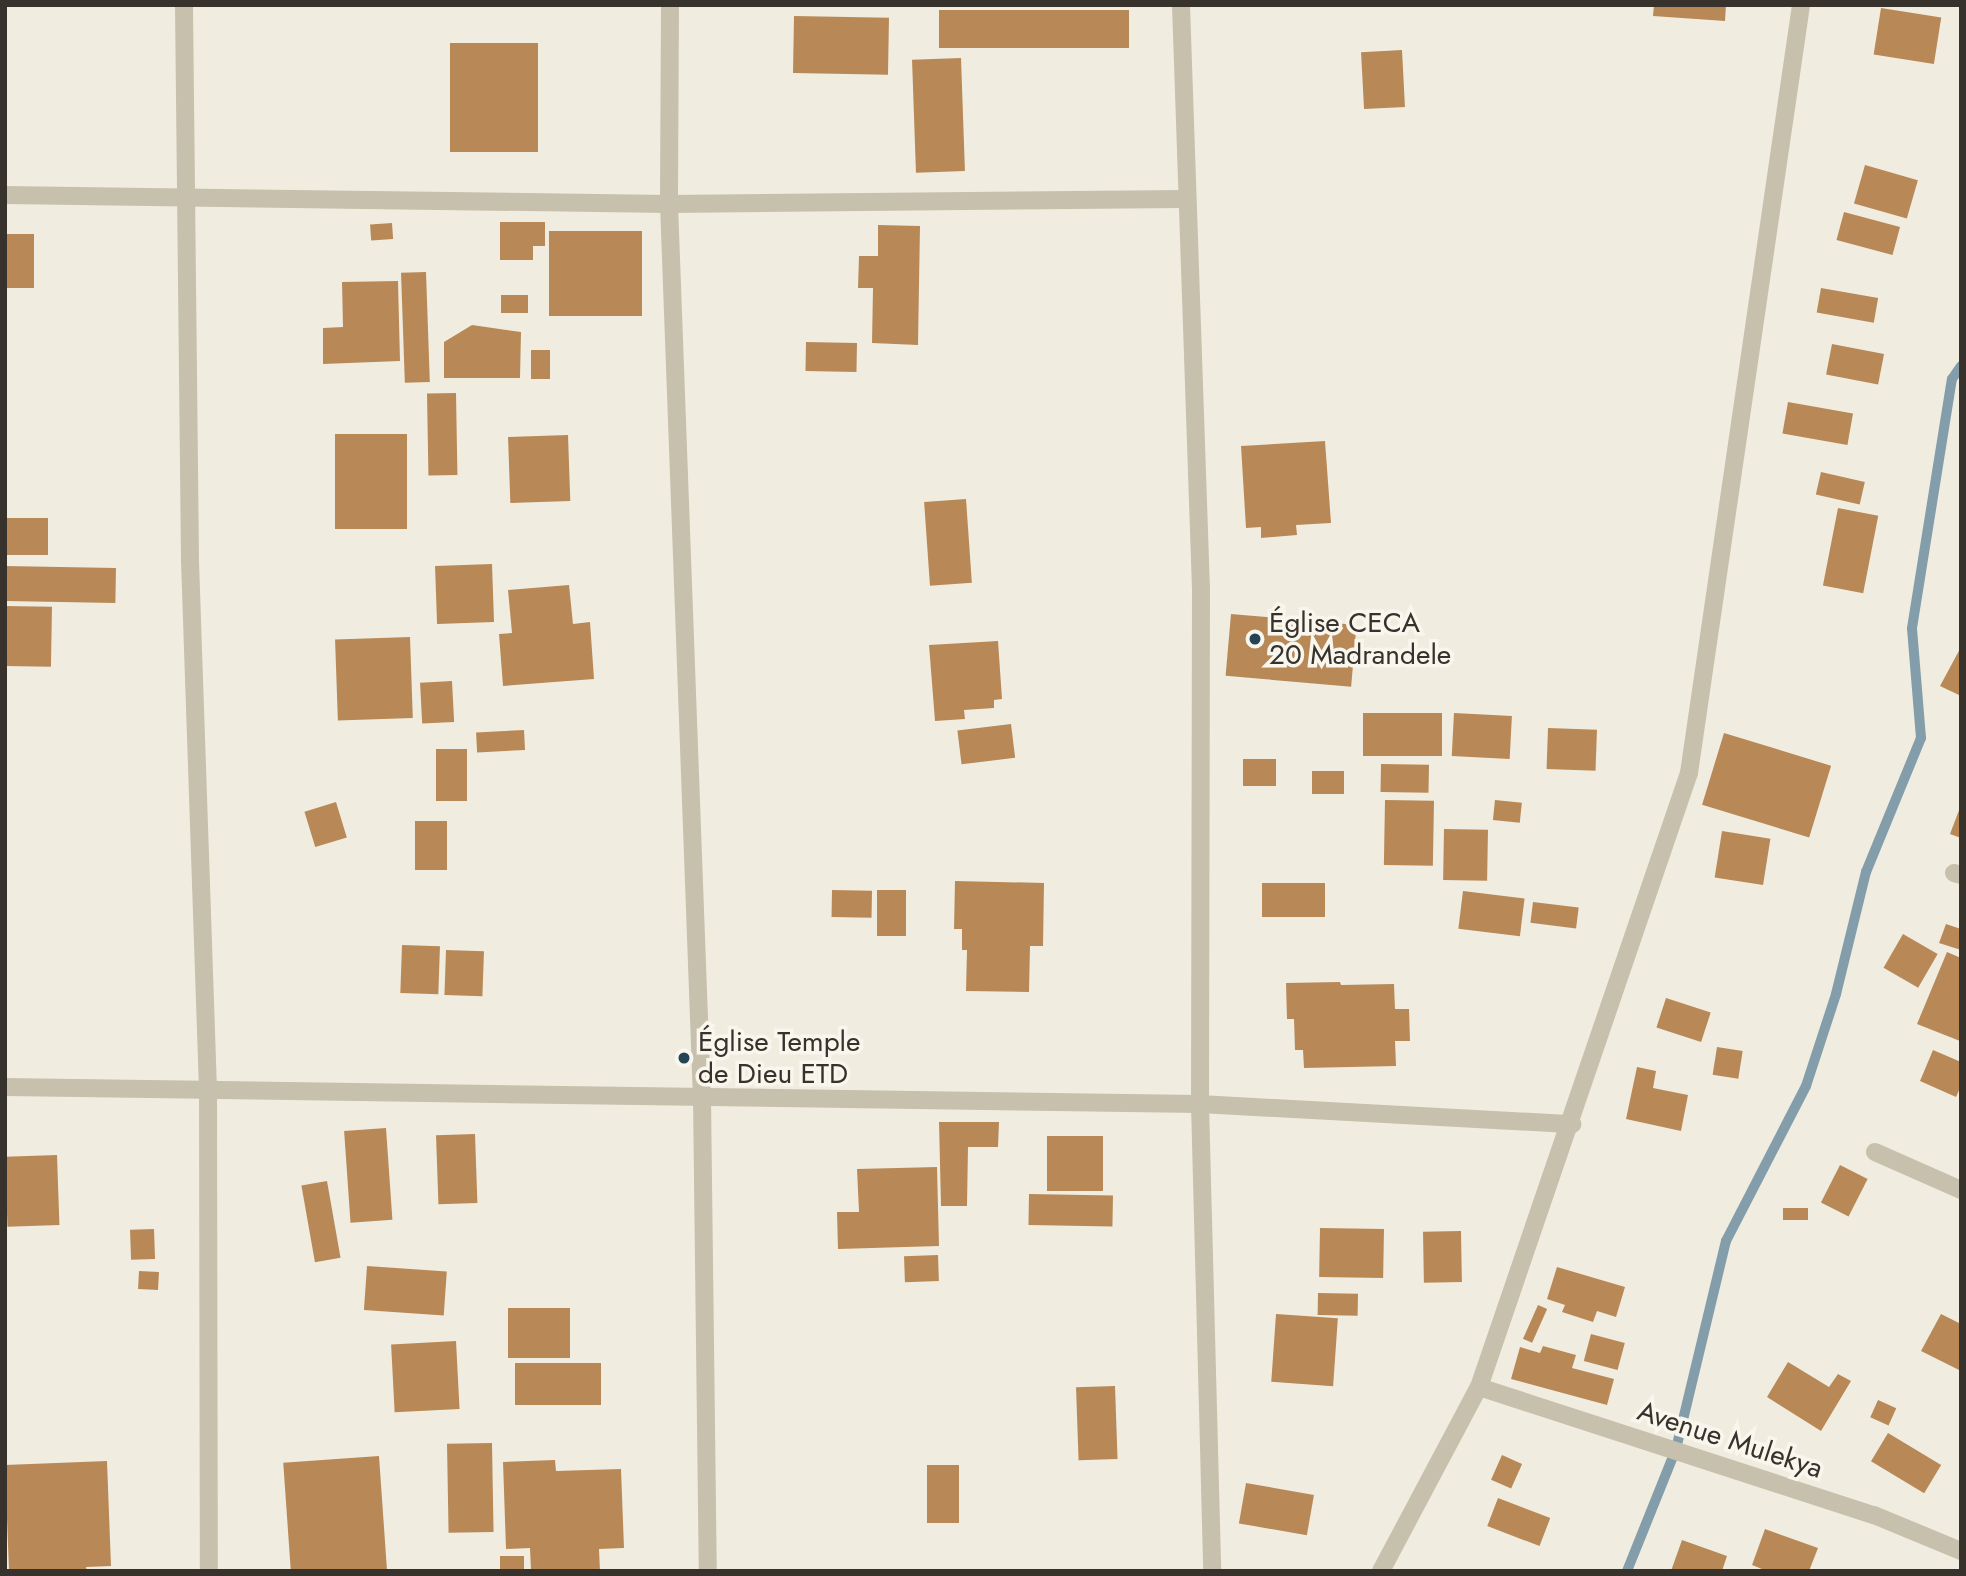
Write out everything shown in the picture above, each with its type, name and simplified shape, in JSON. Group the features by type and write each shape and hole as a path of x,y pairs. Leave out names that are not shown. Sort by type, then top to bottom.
{"street":[{"path":"184,5 189,194 190,561 208,1089 209,1571"},
{"path":"670,5 669,204 702,1098 708,1571"},
{"path":"1181,5 1184,199 1201,588 1200,1104 1212,1571"},
{"path":"1381,1571 1479,1387 1572,1124 1689,773 1801,5"},
{"path":"5,195 189,194 669,204 1184,199"},
{"path":"5,1087 1200,1104 1572,1124"},
{"path":"1875,1152 1961,1190"},
{"name":"Avenue Mulekya","path":"1479,1387 1874,1515 1961,1551"}],"building":[{"path":"1654,5 1726,5 1725,21 1653,16"},
{"path":"1881,8 1941,18 1934,64 1874,54"},
{"path":"939,10 1129,10 1129,48 939,48"},
{"path":"794,16 889,18 888,75 793,73"},
{"path":"450,43 538,43 538,152 450,152"},
{"path":"1402,50 1405,107 1364,109 1361,52"},
{"path":"961,58 965,171 916,173 912,60"},
{"path":"1865,165 1918,180 1907,219 1854,203"},
{"path":"1844,212 1900,227 1893,255 1836,240"},
{"path":"500,222 545,222 545,246 533,246 533,260 500,260"},
{"path":"392,223 393,239 371,240 370,225"},
{"path":"878,225 920,226 918,345 872,343 873,288 858,288 859,256 878,256"},
{"path":"549,231 642,231 642,316 549,316"},
{"path":"5,234 34,234 34,288 5,288"},
{"path":"426,272 430,382 405,383 401,273"},
{"path":"398,281 400,361 323,364 323,328 343,327 342,282"},
{"path":"1821,288 1878,298 1874,323 1817,313"},
{"path":"501,295 528,295 528,313 501,313"},
{"path":"472,325 521,332 520,378 444,378 444,342"},
{"path":"806,342 857,343 856,372 805,371"},
{"path":"1832,344 1884,354 1878,385 1826,374"},
{"path":"531,350 550,350 550,379 531,379"},
{"path":"456,393 457,475 428,475 427,394"},
{"path":"1788,402 1853,413 1847,445 1782,434"},
{"path":"335,434 407,434 407,529 335,529"},
{"path":"568,435 570,501 510,503 508,437"},
{"path":"1325,441 1331,523 1296,525 1297,535 1261,538 1261,527 1246,528 1241,446"},
{"path":"1821,472 1865,482 1860,505 1816,494"},
{"path":"966,499 972,583 930,586 924,502"},
{"path":"1838,508 1878,516 1863,593 1823,586"},
{"path":"5,518 48,518 48,555 5,555"},
{"path":"492,564 494,622 437,624 435,566"},
{"path":"5,566 116,568 115,603 5,601"},
{"path":"569,585 573,624 590,622 594,679 503,686 499,634 512,633 508,590"},
{"path":"5,606 52,607 51,667 5,666"},
{"path":"1231,614 1357,625 1351,687 1226,676"},
{"path":"410,637 413,718 338,721 335,640"},
{"path":"998,641 1002,699 994,700 994,708 964,710 965,719 935,721 929,645"},
{"path":"1961,647 1961,696 1940,686"},
{"path":"452,681 454,722 422,724 420,683"},
{"path":"1363,713 1442,713 1442,756 1363,756"},
{"path":"1454,713 1512,716 1510,759 1452,756"},
{"path":"1011,724 1015,758 962,764 957,731"},
{"path":"1548,728 1597,730 1596,771 1547,769"},
{"path":"524,730 525,750 477,752 476,733"},
{"path":"1724,733 1831,766 1809,837 1702,805"},
{"path":"436,749 467,749 467,801 436,801"},
{"path":"1243,759 1276,759 1276,786 1243,786"},
{"path":"1381,764 1429,765 1429,793 1381,792"},
{"path":"1312,771 1344,771 1344,794 1312,794"},
{"path":"1385,800 1434,801 1433,866 1384,865"},
{"path":"1495,800 1522,803 1520,823 1493,820"},
{"path":"336,802 347,837 315,847 304,812"},
{"path":"1961,805 1961,838 1950,834"},
{"path":"415,821 447,821 447,870 415,870"},
{"path":"1444,829 1488,830 1487,881 1443,880"},
{"path":"1722,831 1770,839 1763,885 1715,877"},
{"path":"955,881 1044,883 1043,946 1030,946 1029,992 966,991 967,950 962,950 962,929 954,929"},
{"path":"1262,883 1325,883 1325,917 1262,917"},
{"path":"832,890 872,891 872,918 832,917"},
{"path":"877,890 906,890 906,936 877,936"},
{"path":"1463,891 1525,899 1520,936 1458,929"},
{"path":"1533,902 1579,908 1576,928 1530,923"},
{"path":"1946,924 1961,929 1961,950 1939,943"},
{"path":"1903,934 1938,954 1918,988 1884,968"},
{"path":"402,945 440,946 438,994 400,993"},
{"path":"446,950 484,951 482,996 444,995"},
{"path":"1947,952 1961,958 1960,1041 1917,1024"},
{"path":"1340,982 1341,985 1394,984 1395,1009 1409,1009 1410,1041 1395,1041 1396,1066 1304,1068 1303,1050 1295,1050 1294,1019 1287,1019 1286,983"},
{"path":"1666,998 1711,1013 1701,1042 1656,1027"},
{"path":"1717,1047 1743,1051 1738,1079 1713,1075"},
{"path":"1933,1050 1961,1062 1961,1086 1956,1097 1920,1081"},
{"path":"1637,1067 1656,1071 1653,1088 1688,1095 1681,1131 1626,1119"},
{"path":"939,1122 999,1122 998,1147 968,1147 967,1206 941,1206"},
{"path":"386,1128 392,1220 351,1223 344,1131"},
{"path":"475,1134 477,1203 438,1204 436,1135"},
{"path":"1047,1136 1103,1136 1103,1191 1047,1191"},
{"path":"57,1155 59,1225 7,1227 5,1157"},
{"path":"1840,1165 1868,1179 1849,1216 1821,1202"},
{"path":"937,1167 939,1246 838,1249 837,1212 859,1212 857,1169"},
{"path":"327,1181 341,1258 315,1262 301,1186"},
{"path":"1029,1194 1113,1195 1112,1226 1028,1225"},
{"path":"1783,1208 1808,1208 1808,1220 1783,1220"},
{"path":"1320,1228 1384,1229 1383,1278 1319,1277"},
{"path":"154,1229 155,1259 131,1260 130,1230"},
{"path":"1461,1231 1462,1282 1424,1283 1423,1232"},
{"path":"938,1255 939,1281 905,1282 904,1256"},
{"path":"367,1266 447,1272 444,1315 364,1310"},
{"path":"1557,1267 1625,1287 1616,1317 1597,1311 1593,1322 1562,1312 1565,1305 1547,1299"},
{"path":"139,1271 159,1272 158,1290 138,1289"},
{"path":"1318,1293 1358,1294 1358,1316 1318,1315"},
{"path":"1538,1305 1547,1309 1532,1343 1523,1339"},
{"path":"508,1308 570,1308 570,1358 508,1358"},
{"path":"1276,1314 1338,1318 1333,1386 1271,1382"},
{"path":"1941,1314 1961,1324 1961,1371 1921,1351"},
{"path":"1591,1334 1625,1343 1618,1370 1584,1361"},
{"path":"456,1341 460,1409 395,1412 391,1344"},
{"path":"1543,1346 1576,1355 1572,1368 1614,1379 1607,1405 1511,1379 1520,1347 1540,1353"},
{"path":"1788,1362 1829,1387 1838,1374 1851,1381 1821,1431 1767,1397"},
{"path":"515,1363 601,1363 601,1405 515,1405"},
{"path":"1115,1386 1118,1459 1079,1460 1076,1387"},
{"path":"1878,1400 1896,1408 1889,1425 1870,1417"},
{"path":"1888,1433 1941,1465 1924,1493 1871,1461"},
{"path":"492,1443 494,1532 449,1533 447,1444"},
{"path":"1502,1455 1522,1464 1511,1489 1491,1480"},
{"path":"379,1456 387,1571 291,1571 283,1463"},
{"path":"555,1460 556,1471 621,1469 624,1548 599,1549 600,1571 531,1571 530,1548 506,1549 503,1462"},
{"path":"107,1461 111,1566 86,1567 87,1571 9,1571 5,1465"},
{"path":"927,1465 959,1465 959,1523 927,1523"},
{"path":"1246,1483 1314,1495 1307,1535 1239,1523"},
{"path":"1498,1498 1550,1518 1540,1546 1487,1526"},
{"path":"1765,1529 1818,1548 1809,1571 1767,1571 1752,1565"},
{"path":"1682,1540 1727,1556 1722,1571 1671,1571"},
{"path":"500,1556 524,1556 524,1571 500,1571"}],"waterway":[{"path":"1627,1571 1676,1449 1726,1241 1806,1086 1836,994 1866,872 1921,738 1912,628 1952,379 1961,366"}],"place":[{"name":"Église CECA 20 Madrandele","path":"1255,639"},
{"name":"Église Temple de Dieu ETD","path":"684,1058"}]}
